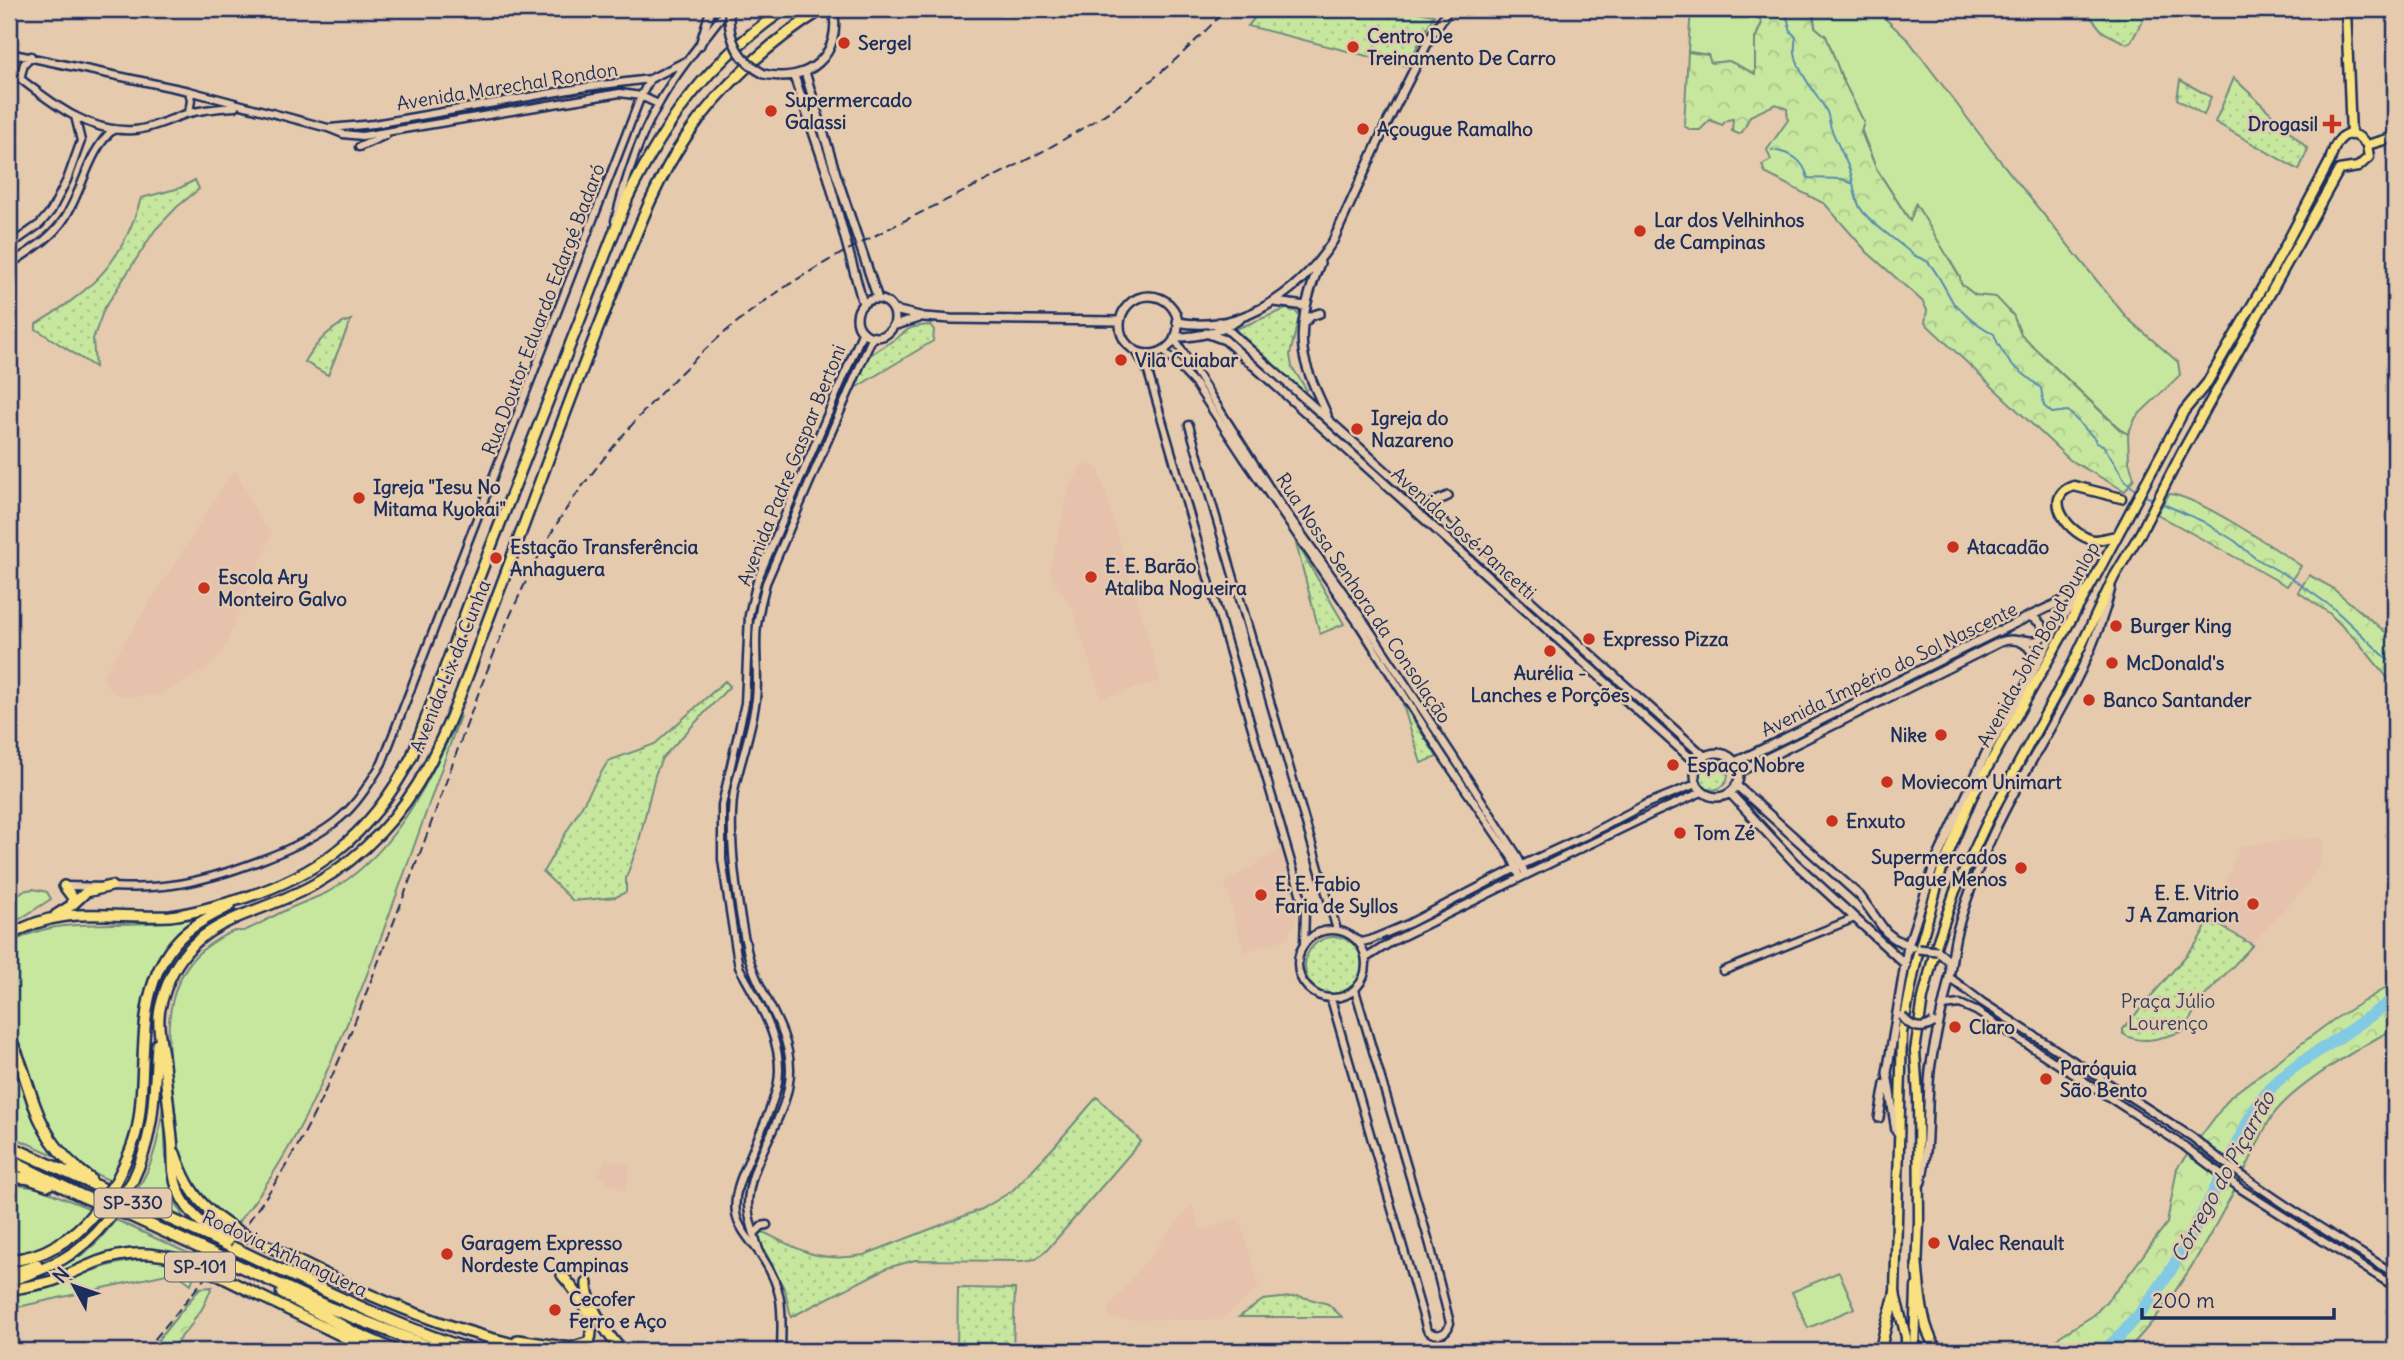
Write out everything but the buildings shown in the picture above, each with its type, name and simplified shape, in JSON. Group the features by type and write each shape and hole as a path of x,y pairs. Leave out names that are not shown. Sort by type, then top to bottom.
{"highway":[{"name":"Avenida Lix da Cunha","path":"9,936 42,919 75,915 169,916 247,897 304,873 344,847 380,808 412,756 612,232 645,162 682,104 727,55 785,9"},
{"name":"Avenida Lix da Cunha","path":"258,1259 209,1230 183,1201 173,1172 173,1144 159,1018 164,992 173,972 187,948 212,929 298,892 334,872 383,831 414,788 428,766 447,724 601,321 664,173 688,134 731,83 780,38 823,9"},
{"path":"64,886 73,898 72,905"},
{"path":"50,918 72,905 86,892 111,886"},
{"path":"9,1260 20,1260 38,1254 66,1240 85,1225 95,1212 132,1147 139,1117 147,1009 158,969 181,937 195,926 247,897"},
{"path":"9,1281 52,1265 79,1251 107,1220 134,1181 146,1152 154,1108 159,1018"},
{"path":"9,1037 36,1112 54,1147 73,1166 111,1187"},
{"path":"173,1144 192,1190 204,1206 220,1219 349,1287 472,1332 545,1351"},
{"name":"Rodovia Anhanguera","path":"9,1146 111,1187 310,1286 392,1321 476,1351"},
{"name":"Rodovia Anhanguera","path":"9,1160 82,1196 330,1308 440,1351"},
{"path":"9,1177 28,1178 82,1196"},
{"path":"9,1271 26,1269 79,1251"},
{"name":"SP-101","path":"9,1290 51,1281 115,1256 158,1254 194,1264 344,1337 380,1351"},
{"path":"1917,1265 1922,1316 1937,1351"},
{"path":"246,1270 269,1286 353,1332 396,1351"},
{"path":"472,1332 571,1348 584,1345 590,1339 590,1321 574,1288 562,1275"},
{"path":"587,1283 588,1297 610,1336 623,1351"},
{"path":"1881,1351 1895,1294"}],"main road":[{"path":"700,45 712,9"},
{"path":"1175,337 1206,333 1273,302 1296,286 1322,257 1431,36 1449,9"},
{"path":"2346,9 2351,135 2359,136 2367,145 2395,137"},
{"path":"729,10 734,45 746,62 764,74 779,77 806,72 819,63 829,50 834,34 833,11"},
{"path":"806,72 836,174 878,299"},
{"path":"794,76 828,176 863,304 858,317 863,331 873,336 883,335 893,326 923,317"},
{"name":"Avenida John Boyd Dunlop","path":"1906,1351 1906,1337 1895,1294 1897,1162 1904,1023 1917,957 1942,869 1972,797 2092,583 2184,411 2214,371 2330,161 2336,143 2344,136 2351,135"},
{"name":"Avenida John Boyd Dunlop","path":"1914,1351 1919,1221 1914,1051 1918,1019 1937,943 1970,855 2074,661 2113,577 2141,532 2339,170 2362,165 2369,157 2367,145"},
{"path":"1322,257 1306,306 1302,343 1306,365 1328,419"},
{"path":"1146,296 1163,300 1170,306 1177,322 1175,337 1163,349 1150,354 1136,351 1123,338 1120,320 1129,304 1146,296"},
{"path":"863,304 878,299 889,304 894,310 923,317 1013,321 1120,320"},
{"path":"1273,302 1306,306"},
{"path":"893,326 894,310"},
{"path":"1304,324 1311,316 1320,313"},
{"path":"1177,322 1222,324"},
{"name":"Avenida José Pancetti","path":"1222,324 1704,756"},
{"name":"Avenida José Pancetti","path":"1206,333 1225,340 1697,764"},
{"path":"2117,536 2098,540 2086,537 2065,519 2059,511 2057,500 2061,492 2074,486 2120,498"},
{"path":"1424,506 1448,496"},
{"name":"Avenida John Boyd Dunlop","path":"1942,1006 1957,932 1978,868 2040,743 2087,661 2106,607 2113,577"},
{"name":"Avenida Império do Sol Nascente","path":"1735,762 2082,592 2092,583"},
{"path":"1879,1118 1908,946 1935,863 1987,751 2021,695 2036,662 2060,621 2082,592"},
{"name":"Avenida Império do Sol Nascente","path":"1739,772 2000,642 2039,641 2044,633 2042,625 2029,616"},
{"path":"2017,640 2032,652 2036,662"},
{"path":"1722,753 1735,762 1739,772 1736,785 1730,793 1714,797 1702,792 1696,784 1694,773 1704,756 1722,753"},
{"path":"1736,785 1860,896 1886,932 1908,946 1937,951 1945,957 1950,973"},
{"path":"1730,793 1794,862 1906,965"},
{"path":"1897,1004 1906,1022 1917,1027 1927,1027 1933,1023 1942,1006"},
{"path":"1918,1193 1925,1164 1930,1071 1942,1006"},
{"path":"1887,1073 1896,1124 1897,1162"}],"street":[{"path":"612,232 640,145 658,104 686,61 729,10"},
{"name":"Avenida Marechal Rondon","path":"9,52 189,92 343,134 362,135 423,127 620,93 641,96 658,104"},
{"path":"20,79 24,64 31,56"},
{"name":"Avenida Marechal Rondon","path":"328,128 420,117 586,86 650,79 686,61"},
{"path":"9,70 75,117 97,126 114,129 136,130 210,108 242,107"},
{"name":"Rua Doutor Eduardo Edargé Badaró","path":"64,886 169,886 243,866 304,842 323,831 341,818 366,789 382,763 641,96 650,79"},
{"path":"189,92 189,113"},
{"path":"513,101 515,111"},
{"path":"9,246 40,224 51,211 67,180 81,141 75,117"},
{"path":"420,117 423,127"},
{"path":"9,265 43,242 63,221 84,183 95,149 114,129"},
{"path":"359,147 394,131"},
{"name":"Avenida Padre Gaspar Bertoni","path":"761,1255 738,1221 735,1207 738,1187 778,1085 779,1066 774,1037 739,967 722,860 722,805 745,703 749,615 757,581 863,331"},
{"name":"Avenida Padre Gaspar Bertoni","path":"781,1351 780,1295 761,1255 748,1207 751,1182 782,1110 790,1070 782,1032 749,956 734,863 733,806 756,697 757,627 766,583 873,336"},
{"name":"Rua Nossa Senhora da Consolação","path":"1175,337 1276,498 1363,620 1519,866 1523,877"},
{"name":"Rua Nossa Senhora da Consolação","path":"1163,349 1196,385 1216,413 1519,866"},
{"path":"1136,351 1148,372 1305,911 1304,945 1298,964 1302,980 1313,993 1332,999 1355,990 1365,975 1366,958 1357,940"},
{"path":"1189,425 1337,930"},
{"path":"746,657 757,657"},
{"path":"746,674 757,671"},
{"path":"1304,945 1318,933 1337,930 1362,942 1370,940 1410,923 1646,804 1696,784"},
{"path":"1366,958 1393,941 1702,792"},
{"path":"1723,971 1855,918"},
{"path":"1950,973 2001,1014 2192,1137 2215,1157 2395,1274"},
{"path":"1332,999 1427,1330 1434,1335 1442,1334 1450,1326 1430,1245 1355,990"},
{"path":"1942,1006 1960,1004 1976,1011 2185,1146 2233,1183 2395,1287"},
{"path":"735,1207 748,1207"},
{"path":"738,1221 751,1221"},
{"path":"754,1234 767,1225"}],"shaded area":[{"name":"E. E. Barão Ataliba Nogueira","path":"1089,462 1099,471 1160,681 1101,698 1073,609 1056,585 1050,569 1070,486 1081,468"},
{"name":"Escola Ary Monteiro Galvo","path":"234,470 258,516 272,532 226,644 213,664 156,695 126,697 114,693 104,681 104,675"},
{"name":"E. E. Vitrio J A Zamarion","path":"2322,837 2324,845 2318,868 2303,889 2253,943 2211,919 2240,846"},
{"name":"E. E. Fabio Faria de Syllos","path":"1281,848 1298,906 1296,923 1286,939 1244,952 1225,883"},
{"path":"605,1160 630,1164 626,1190 605,1184 606,1178 611,1178 599,1176"},
{"path":"1192,1204 1200,1230 1239,1219 1259,1283 1255,1291 1221,1320 1116,1319 1110,1316 1110,1306"}],"green space":[{"path":"1262,9 1401,9 1434,15 1407,66 1248,26"},
{"path":"1691,9 1759,9 1757,13 1762,23 1755,39 1755,74 1729,61 1710,63 1708,55 1688,52"},
{"path":"1759,9 1810,11 1815,27 1826,36 1842,78 1864,122 1861,132 1876,168 1910,221 1916,204 1960,277 1961,284 1975,295 1996,297 2013,315 2021,335 2120,430 2128,434 2129,461 2134,478 2125,491 2070,460 1925,323 1927,310 1922,301 1867,252 1825,204 1765,173 1762,165 1771,160 1767,150 1788,120 1787,109 1776,104 1750,116 1739,134 1732,131 1733,119 1722,125 1710,120 1700,130 1691,130 1684,126 1688,52 1708,55 1711,63 1729,61 1755,74 1755,39 1762,23 1757,13"},
{"path":"1808,9 1875,9 1909,41 1993,152 2127,318 2178,362 2180,375 2136,417 2128,434 2021,335 2013,315 1975,295 1961,284 1915,205 1911,222 1876,168 1826,36 1815,27 1814,17"},
{"path":"2084,9 2148,10 2131,42 2127,44 2103,32"},
{"path":"2234,78 2308,149 2299,170 2215,122"},
{"path":"2180,80 2211,97 2204,115 2177,99"},
{"path":"195,180 199,189 155,230 104,309 93,339 95,367 36,329 36,324 74,299 103,273 125,241 141,198 180,188"},
{"path":"1286,309 1295,311 1299,316 1290,355 1292,367 1306,389 1305,393 1235,333 1236,329"},
{"path":"351,320 328,375 305,362 324,337"},
{"path":"930,325 934,330 933,341 855,388 852,384 870,355 910,328"},
{"path":"2169,494 2197,503 2216,513 2301,566 2287,586 2157,514"},
{"path":"1295,540 1344,624 1320,634"},
{"path":"2309,575 2331,587 2395,640 2395,687 2359,643 2329,613 2298,592"},
{"path":"725,681 730,686 662,758 626,878 626,892 616,897 573,901 543,872 608,761 655,744"},
{"path":"1402,702 1437,757 1421,763"},
{"path":"460,716 378,945 325,1075 277,1168 236,1225 216,1212 199,1195 186,1174 181,1156 170,1072 168,1032 174,994 181,976 195,956 219,939 231,932 245,931 289,908 328,892 373,858 391,837 422,791"},
{"path":"1712,758 1723,763 1728,774 1723,785 1712,790 1701,785 1696,774 1701,763"},
{"path":"33,889 47,892 51,899 9,926 9,901 23,891"},
{"path":"200,918 160,961 140,1069 133,1138 111,1181 89,1171 69,1156 46,1123 27,1062 9,1026 9,945 34,933 59,927"},
{"name":"Praça Júlio Lourenço","path":"2210,920 2253,945 2199,1002 2184,1031 2145,1040 2123,1034 2123,1029 2196,944"},
{"path":"1328,937 1340,937 1355,945 1363,960 1363,972 1355,987 1340,995 1328,995 1313,987 1305,972 1305,960 1313,945"},
{"path":"2395,982 2395,1028 2310,1081 2294,1093 2271,1118 2233,1194 2192,1265 2161,1310 2126,1351 2047,1351 2060,1336 2094,1315 2121,1285 2167,1223 2177,1168 2231,1096 2333,1020"},
{"path":"9,1042 36,1125 56,1156 9,1135"},
{"path":"1097,1097 1141,1141 1047,1250 1036,1259 915,1260 887,1268 791,1317 785,1290 758,1238 761,1231 811,1254 848,1257 864,1255 982,1209 1012,1191"},
{"path":"164,1098 168,1176 171,1191 184,1218 135,1193 152,1159"},
{"path":"9,1184 38,1188 91,1209 75,1227 55,1242 33,1252 9,1256"},
{"path":"116,1220 207,1262 204,1265 140,1250 127,1251 42,1276 84,1254"},
{"path":"158,1258 194,1276 191,1284 175,1272 9,1309 9,1294 116,1264"},
{"path":"1839,1272 1855,1308 1808,1328 1792,1292"},
{"path":"212,1287 193,1323 169,1351 149,1351 200,1288"},
{"path":"958,1288 1015,1289 1013,1351 957,1351"},
{"path":"1299,1296 1328,1304 1342,1317 1239,1317 1263,1300"}],"waterway":[{"path":"1785,9 1791,32 1796,37 1799,67 1827,112 1850,172 1857,202 1863,212 1913,255 1929,263 1954,304 1994,334 2010,363 2041,388 2044,406 2052,413 2068,411 2096,443 2103,445 2125,480 2137,492"},
{"path":"1772,150 1795,158 1803,166 1808,178 1842,179 1851,183"},
{"path":"2142,495 2153,499"},
{"path":"2161,503 2202,521 2235,541 2255,558 2291,578 2332,607 2395,666"},
{"name":"Córrego do Piçarrão","path":"2104,1351 2161,1286 2264,1096 2297,1065 2395,998"}],"railway":[{"path":"145,1351 245,1226 298,1145 355,1022 516,603 559,520 601,462 638,417 679,374 722,334 769,298 835,257 1007,170 1091,123 1157,76 1226,9"}],"place":[{"name":"Sergel","path":"844,43"},
{"name":"Centro De Treinamento De Carro","path":"1353,47"},
{"name":"Supermercado Galassi","path":"771,111"},
{"name":"Drogasil","path":"2332,124"},
{"name":"Açougue Ramalho","path":"1363,129"},
{"name":"Lar dos Velhinhos de Campinas","path":"1640,231"},
{"name":"Vila Cuiabar","path":"1121,360"},
{"name":"Igreja do Nazareno","path":"1357,429"},
{"name":"Igreja \"Iesu No Mitama Kyokai\"","path":"359,498"},
{"name":"Atacadão","path":"1953,547"},
{"name":"Estação Transferência Anhaguera","path":"496,558"},
{"name":"E. E. Barão Ataliba Nogueira","path":"1091,577"},
{"name":"Escola Ary Monteiro Galvo","path":"204,588"},
{"name":"Burger King","path":"2116,626"},
{"name":"Expresso Pizza","path":"1589,639"},
{"name":"Aurélia - Lanches e Porções","path":"1550,651"},
{"name":"McDonald's","path":"2112,663"},
{"name":"Banco Santander","path":"2089,700"},
{"name":"Nike","path":"1941,735"},
{"name":"Espaço Nobre","path":"1673,765"},
{"name":"Moviecom Unimart","path":"1887,782"},
{"name":"Enxuto","path":"1832,821"},
{"name":"Tom Zé","path":"1680,833"},
{"name":"Supermercados Pague Menos","path":"2021,868"},
{"name":"E. E. Fabio Faria de Syllos","path":"1261,895"},
{"name":"E. E. Vitrio J A Zamarion","path":"2253,904"},
{"name":"Claro","path":"1955,1027"},
{"name":"Paróquia São Bento","path":"2046,1079"},
{"name":"Valec Renault","path":"1934,1243"},
{"name":"Garagem Expresso Nordeste Campinas","path":"447,1254"},
{"name":"Cecofer Ferro e Aço","path":"555,1310"}]}
